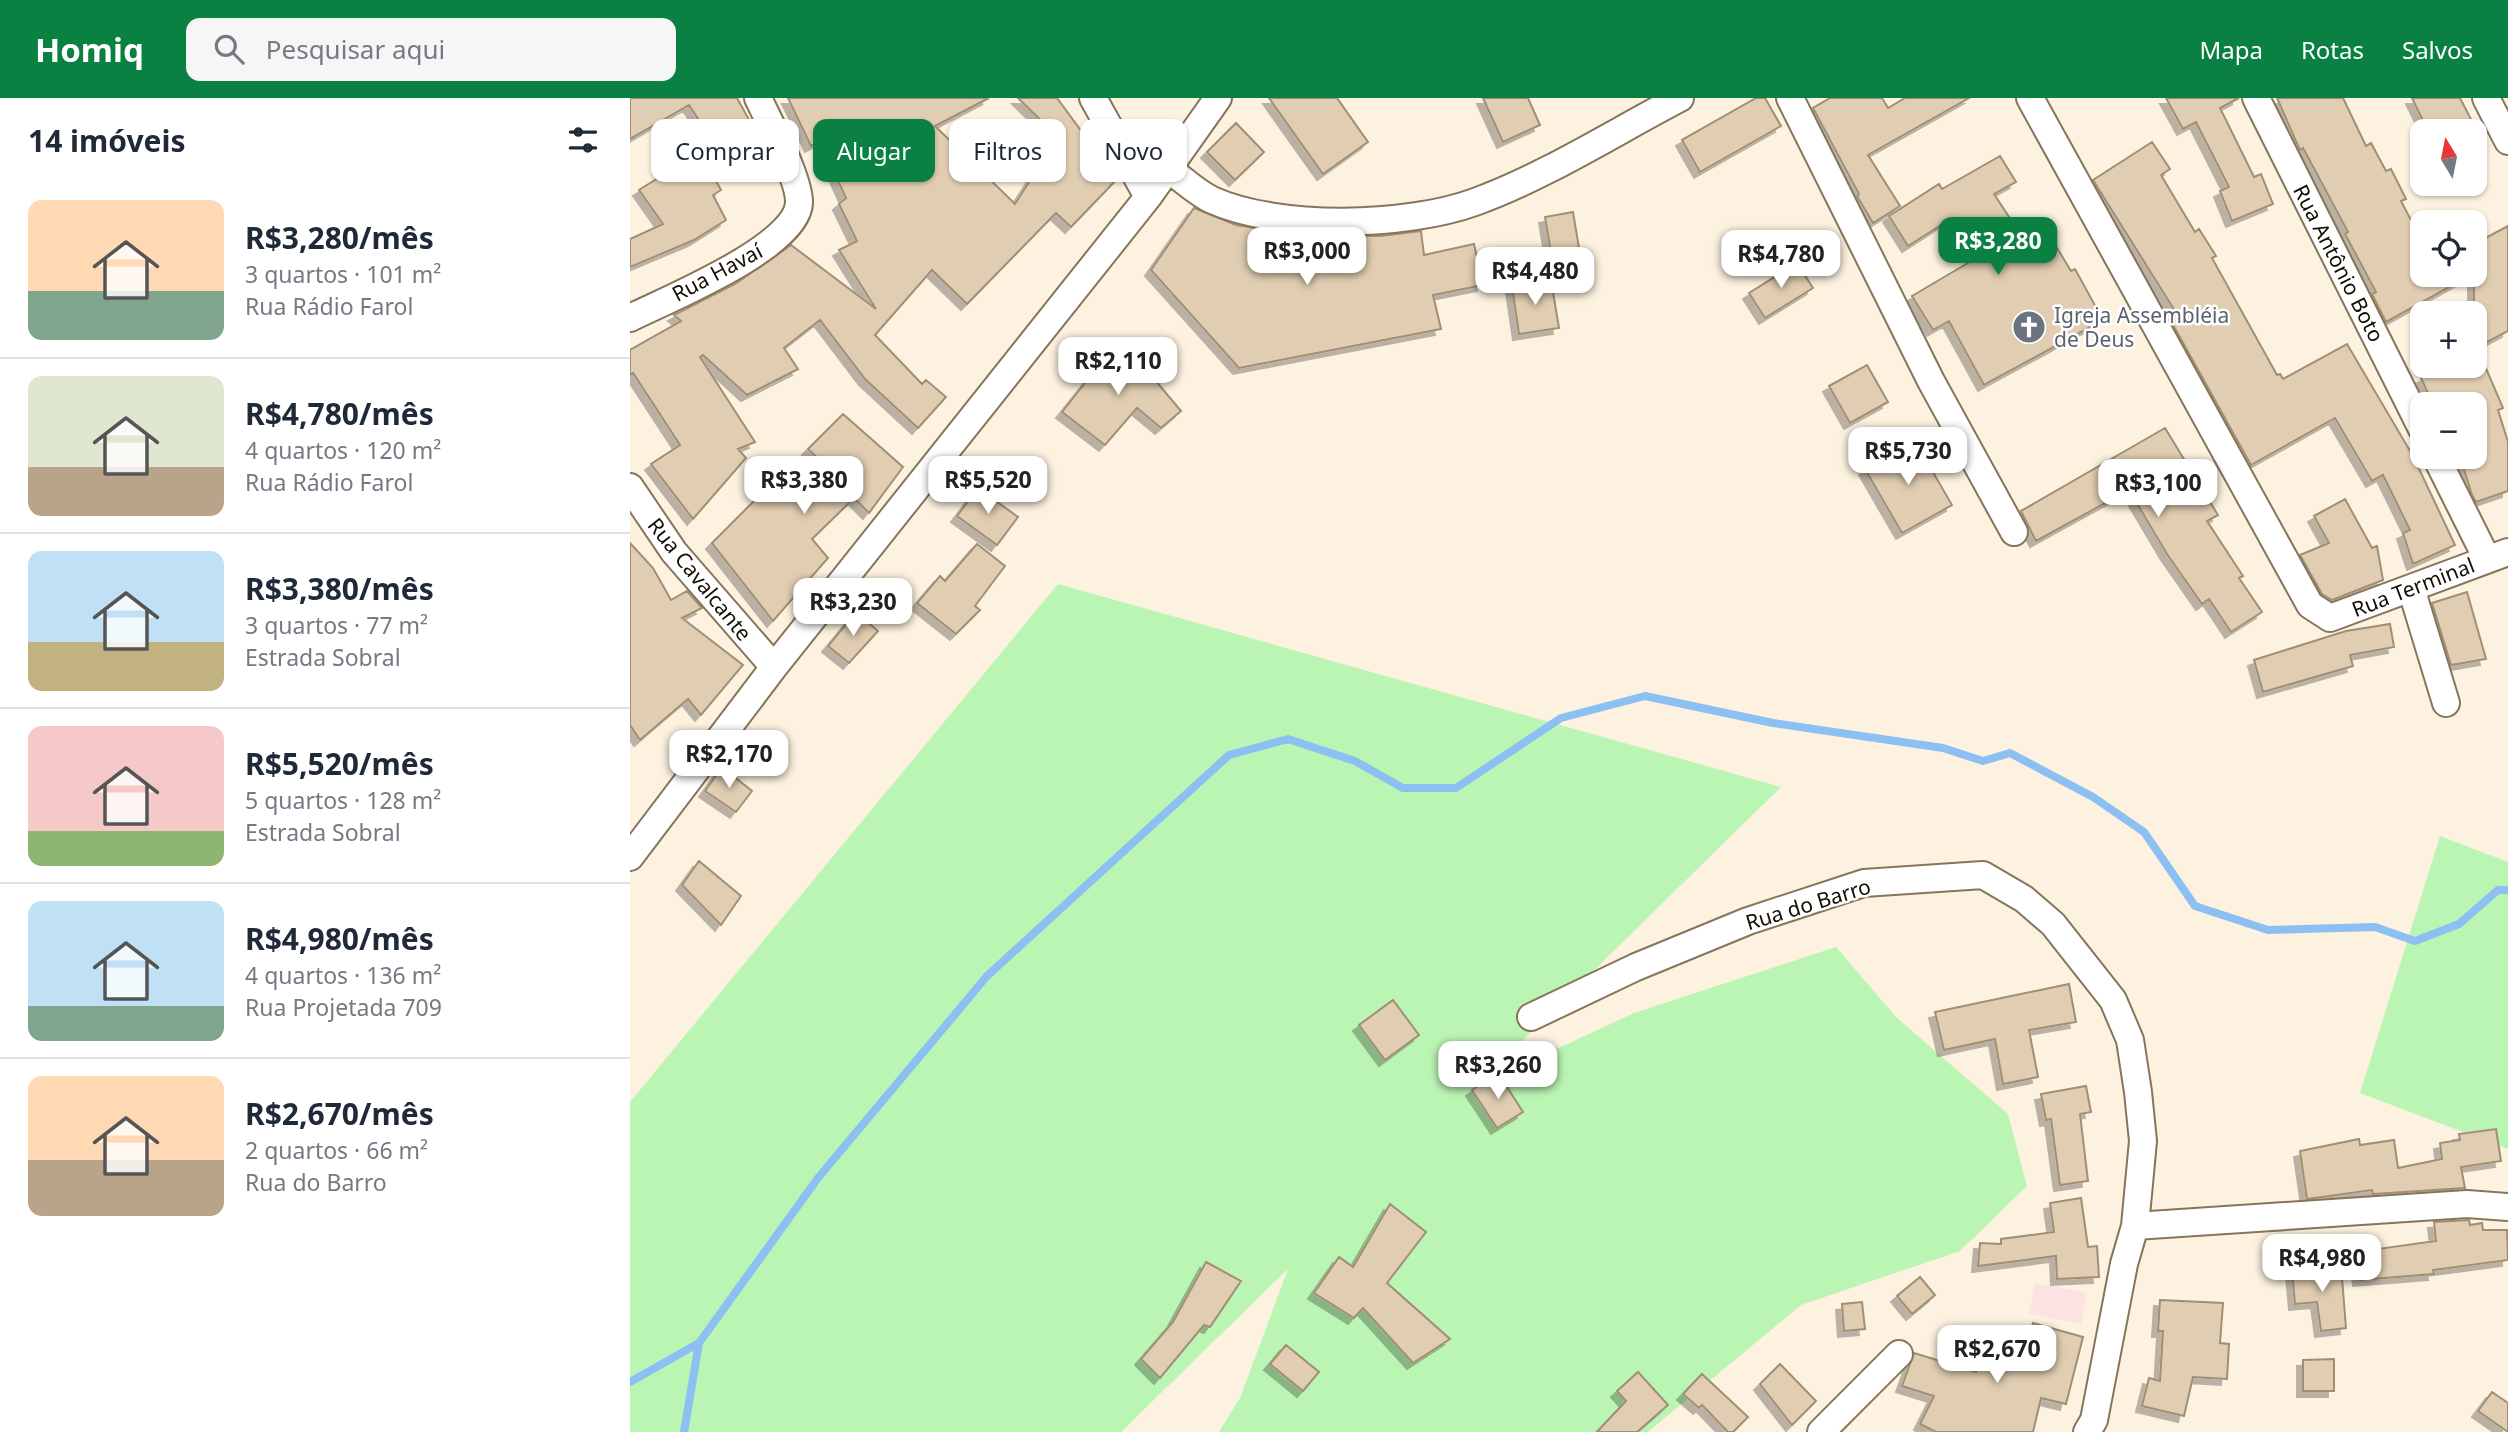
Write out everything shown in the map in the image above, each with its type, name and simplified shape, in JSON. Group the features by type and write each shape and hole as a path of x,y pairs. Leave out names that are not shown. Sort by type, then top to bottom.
{"street":[{"name":"Rua Havaí","path":"630,318 745,262 772,242 793,218 799,204 794,184 758,98"},
{"path":"1093,98 1149,197"},
{"path":"1187,143 1218,98"},
{"path":"1186,182 1210,200 1264,217 1310,222 1415,215 1473,203 1531,176 1679,98"},
{"path":"1790,98 1931,381 2014,532"},
{"name":"Rua Terminal","path":"2030,98 2309,605 2330,618 2498,556"},
{"name":"Rua Antônio Boto","path":"2256,98 2410,405"},
{"path":"2486,98 2508,141"},
{"path":"630,857 774,667 1160,182"},
{"path":"2444,469 2498,556"},
{"name":"Rua Cavalcante","path":"630,488 674,552 774,667"},
{"path":"2411,588 2446,703"},
{"name":"Rua do Barro","path":"1531,1017 1636,967 1748,921 1864,883 1983,875 2024,899 2053,924 2113,1000 2130,1040 2143,1141 2135,1226 2124,1264 2094,1420 2087,1432"},
{"path":"2135,1226 2467,1205 2508,1207"},
{"path":"1821,1432 1899,1354"}],"shaded area":[{"path":"2035,1283 2087,1293 2081,1324 2029,1314"}],"green space":[{"path":"1058,584 1781,787 1475,1087 1634,1013 1836,947 1896,1017 2008,1114 2027,1186 1960,1251 1801,1305 1648,1432 1219,1432 1240,1398 1288,1269 1121,1432 630,1432 630,1102"},
{"path":"2440,836 2508,862 2508,1149 2360,1093"}],"building":[{"path":"630,98 737,98 749,119 698,119 689,105 665,119 651,119 651,127 630,139"},
{"path":"788,98 989,98 935,126 935,119 813,119 811,146"},
{"path":"1018,98 1057,98 1080,129 1080,182 1114,182 1071,227 1056,213 967,304 932,270 875,335 922,384 926,380 946,397 918,428 865,379 820,320 784,348 798,369 747,395 703,355 700,357 755,442 738,449 746,458 693,519 651,464 680,445 633,373 630,375 630,350 681,321 674,315 735,284 791,245 876,309 839,250 857,241 839,204 846,198 839,182 935,182 935,126 949,140 949,182 992,182 1015,204 1029,182 1066,182 1066,119 1040,119"},
{"path":"1269,98 1337,98 1368,142 1323,174"},
{"path":"1483,98 1528,98 1540,125 1503,142"},
{"path":"1756,98 1765,98 1781,126 1700,172 1682,140"},
{"path":"1830,98 1882,98 1888,108 1905,98 1969,98 1868,155 1900,206 1873,223 1813,108"},
{"path":"2166,98 2239,98 2220,108 2254,177 2261,174 2273,204 2232,221 2220,191 2229,187 2196,122 2183,129"},
{"path":"2277,98 2343,98 2366,146 2371,143 2386,171 2391,169 2406,199 2401,201 2410,218 2410,287 2449,287 2424,301 2410,301 2410,309 2386,322 2372,294 2376,292 2345,234 2348,232 2303,148 2300,150"},
{"path":"2412,98 2460,98 2471,119 2422,119"},
{"path":"1236,123 1264,152 1235,180 1207,152"},
{"path":"2152,142 2170,169 2161,175 2195,232 2199,229 2216,256 2212,258 2277,375 2280,374 2283,379 2347,344 2410,451 2410,469 2419,469 2455,545 2413,564 2403,533 2410,530 2383,475 2372,481 2335,418 2251,465 2172,323 2180,319 2093,180"},
{"path":"2000,156 2016,182 1994,194 2019,232 2040,220 2071,271 2075,269 2103,320 1984,385 1949,321 1933,330 1912,296 1978,257 1952,218 1908,246 1889,216 1939,184 1942,189"},
{"path":"652,182 717,182 721,190 713,195 726,220 694,240 630,267 630,239 663,224 639,190"},
{"path":"1194,208 1236,225 1305,236 1380,236 1421,231 1424,255 1474,244 1483,285 1433,295 1441,329 1239,368 1151,270"},
{"path":"1573,212 1581,260 1553,264 1545,217"},
{"path":"2508,226 2508,331 2487,342 2487,301 2474,301 2474,287 2487,287 2487,237"},
{"path":"1797,263 1813,288 1765,318 1749,293"},
{"path":"1551,280 1559,328 1519,334 1512,286"},
{"path":"1113,344 1155,380 1181,411 1161,428 1137,408 1105,445 1062,412 1100,364 1097,361"},
{"path":"1867,365 1888,402 1850,423 1829,386"},
{"path":"2487,371 2503,408 2498,410 2508,442 2508,491 2476,502 2464,469 2487,469 2487,392 2427,392 2421,378 2487,378"},
{"path":"843,414 903,467 869,513 854,498 812,539 828,558 773,621 712,543 769,486 773,491 783,484 792,498 825,465 808,449"},
{"path":"2165,428 2218,515 2207,521 2243,576 2239,578 2262,612 2231,632 2209,599 2202,604 2167,554 2129,490 2036,541 2021,511"},
{"path":"1915,441 1952,505 1902,533 1865,469"},
{"path":"978,488 1018,517 997,545 957,516"},
{"path":"2345,499 2372,548 2377,546 2383,580 2332,600 2322,594 2300,555 2329,543 2314,516"},
{"path":"630,543 653,568 671,600 687,591 702,608 682,618 743,665 701,715 688,699 640,740 630,725"},
{"path":"977,544 1005,566 975,606 980,610 956,634 917,603 940,576 945,581"},
{"path":"2467,592 2486,659 2451,665 2432,603"},
{"path":"856,612 878,631 849,663 828,646"},
{"path":"2390,624 2394,647 2350,655 2353,666 2263,692 2254,660 2346,631"},
{"path":"722,767 752,791 736,812 705,791"},
{"path":"699,861 741,896 721,925 682,885"},
{"path":"2069,984 2076,1022 2029,1030 2038,1077 2003,1084 1995,1039 1944,1050 1935,1012"},
{"path":"1393,1000 1419,1035 1385,1060 1359,1025"},
{"path":"1498,1073 1523,1112 1497,1128 1472,1090"},
{"path":"2086,1086 2091,1112 2080,1114 2088,1181 2060,1185 2051,1119 2046,1120 2041,1094"},
{"path":"2496,1129 2501,1161 2461,1167 2465,1188 2373,1194 2372,1190 2307,1199 2300,1151 2359,1139 2360,1145 2394,1140 2398,1168 2442,1159 2440,1143 2460,1140 2459,1134"},
{"path":"2081,1198 2088,1247 2097,1246 2099,1277 2057,1279 2056,1256 1978,1266 1980,1243 2001,1244 2001,1239 2054,1232 2050,1203"},
{"path":"1390,1204 1426,1232 1387,1283 1450,1339 1413,1363 1363,1308 1354,1318 1314,1293 1339,1257 1353,1267"},
{"path":"2469,1220 2470,1225 2482,1223 2483,1230 2507,1230 2508,1260 2433,1270 2434,1274 2359,1280 2356,1252 2436,1241 2434,1222"},
{"path":"1206,1262 1241,1281 1210,1327 1204,1325 1160,1378 1141,1359 1173,1322"},
{"path":"2341,1265 2346,1328 2321,1331 2317,1302 2295,1304 2292,1270"},
{"path":"1920,1277 1935,1295 1912,1314 1897,1296"},
{"path":"2160,1300 2223,1303 2220,1343 2229,1344 2227,1379 2193,1377 2184,1416 2142,1406 2149,1378 2160,1381 2163,1331 2158,1331"},
{"path":"1862,1302 1865,1329 1844,1331 1842,1304"},
{"path":"2033,1323 2083,1337 2066,1404 2041,1398 2033,1432 1936,1432 1920,1424 1934,1396 1902,1386 1914,1353 1976,1372 1981,1348 2024,1356"},
{"path":"1286,1345 1319,1372 1303,1391 1270,1364"},
{"path":"2334,1359 2334,1391 2303,1391 2303,1360"},
{"path":"1780,1364 1816,1401 1792,1425 1760,1384"},
{"path":"1638,1372 1668,1405 1637,1432 1597,1432 1626,1401 1617,1391"},
{"path":"1702,1374 1748,1417 1733,1432 1728,1432 1702,1405 1699,1408 1683,1394"},
{"path":"2492,1392 2508,1403 2508,1432 2478,1411"}],"waterway":[{"path":"684,1432 699,1343 818,1178 987,976 1229,755 1288,739 1355,761 1403,788 1456,788 1561,718 1645,696 1773,723 1943,748 1983,761 2010,753 2093,797 2144,832 2195,906 2268,930 2375,927 2415,941 2459,924 2498,890 2508,890"},
{"path":"630,1382 699,1343"}],"place":[{"name":"Igreja Assembléia de Deus","path":"2029,327"}]}
